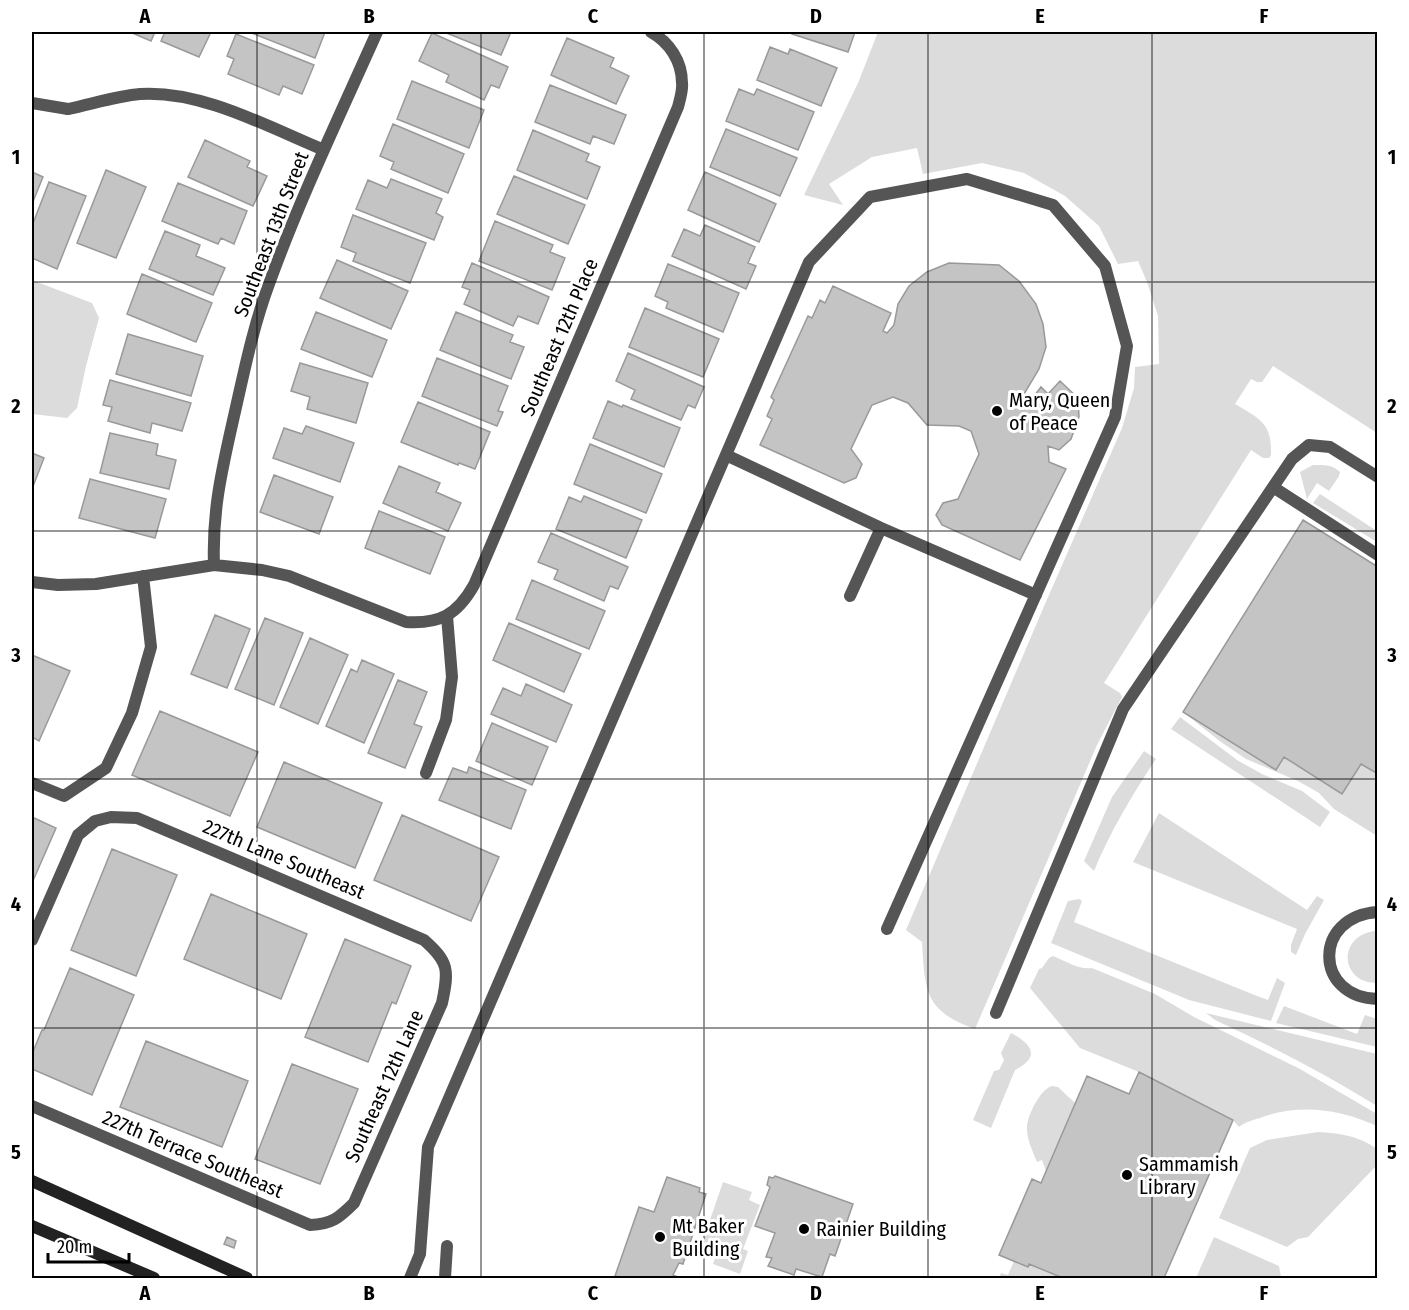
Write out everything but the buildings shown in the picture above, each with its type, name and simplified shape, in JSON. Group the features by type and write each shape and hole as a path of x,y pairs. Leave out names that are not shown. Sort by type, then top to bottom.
{"main road":[{"path":"32,1181 247,1278"},
{"path":"32,1226 154,1278"}],"street":[{"name":"Southeast 13th Street","path":"214,565 213,531 218,489 251,340 269,284 324,150 377,32"},
{"name":"Southeast 12th Place","path":"447,616 464,602 474,585 678,107 683,83 678,63 671,48 651,32"},
{"path":"32,103 68,108 140,94 177,97 210,104 324,150"},
{"path":"410,1278 420,1254 428,1147 809,262 870,196 967,179 1053,205 1105,266 1127,346 1115,417 887,928"},
{"path":"996,1013 1123,709 1292,459 1309,445 1330,447 1377,477"},
{"path":"726,455 881,528 1036,595"},
{"path":"1273,487 1377,555"},
{"path":"850,596 881,528"},
{"path":"32,582 58,585 96,584 214,565 262,570 289,576 406,622 425,623 447,616 452,677 448,709 426,773"},
{"path":"32,783 64,796 106,768 132,713 151,647 143,576"},
{"name":"227th Lane Southeast","path":"32,940 78,835 94,821 111,817 137,818 424,940 436,950 446,964"},
{"path":"1377,912 1363,913 1350,918 1336,933 1329,953 1330,966 1344,989 1354,996 1377,999"},
{"name":"Southeast 12th Lane","path":"341,1217 354,1203 442,1003 446,983 446,964"},
{"name":"227th Terrace Southeast","path":"32,1106 310,1225 326,1224 341,1217"},
{"path":"446,1278 447,1246"}],"shaded area":[{"path":"878,32 1377,32 1377,433 1273,366 1262,382 1251,379 1235,404 1263,423 1271,444 1271,455 1269,458 1263,458 1251,450 1104,683 1120,693 1122,697 1097,745 975,1029 958,1022 937,1007 927,987 922,942 906,930 1122,428 1134,388 1135,367 1159,364 1158,316 1138,261 1118,264 1099,226 1065,196 1024,173 982,163 923,174 917,148 872,157 829,184 843,205 804,195 858,83"},
{"path":"32,280 92,303 99,318 77,408 67,418 32,414"},
{"path":"1313,465 1331,466 1340,472 1329,491 1317,483 1307,499 1300,472"},
{"path":"1320,494 1377,531 1377,542 1313,503"},
{"path":"1183,712 1276,770 1284,757 1342,793 1361,764 1377,774 1377,836 1334,809 1319,793 1298,781 1246,759"},
{"path":"1180,717 1237,760 1262,774 1302,791 1330,812 1320,827 1171,729"},
{"path":"1144,751 1156,759 1122,814 1094,871 1084,861 1112,797"},
{"path":"1159,813 1307,910 1317,896 1324,900 1296,955 1291,952 1291,945 1297,929 1133,862"},
{"path":"1079,899 1082,901 1074,922 1268,1000 1277,978 1285,983 1271,1021 1189,1000 1051,943 1068,901"},
{"path":"1377,932 1377,983 1365,981 1356,976 1350,968 1348,959 1349,950 1354,942 1362,935"},
{"path":"1053,956 1077,966 1092,968 1155,994 1194,1017 1300,1069 1377,1114 1377,1126 1349,1115 1304,1109 1274,1113 1249,1121 1239,1127 1233,1120 1139,1072 1080,1048 1030,988 1039,969"},
{"path":"1284,1006 1357,1034 1365,1015 1377,1019 1377,1047 1276,1023"},
{"path":"1206,1013 1377,1054 1377,1106 1277,1050 1215,1020"},
{"path":"1011,1033 1028,1046 1031,1055 1023,1065 1015,1070 991,1128 973,1120 994,1071 999,1070 1004,1060 1001,1053"},
{"path":"1058,1087 1075,1103 1046,1171 1042,1160 1037,1162 1032,1150 1027,1124 1031,1111 1039,1098 1047,1088"},
{"path":"1318,1132 1349,1136 1363,1141 1377,1149 1377,1165 1308,1237 1298,1239 1287,1247 1219,1218 1250,1148 1267,1140"},
{"path":"723,1182 752,1192 749,1200 760,1205 743,1249 748,1251 740,1274 713,1264 716,1255 700,1249"},
{"path":"1214,1237 1279,1266 1281,1277 1196,1278"},
{"path":"1014,1261 1028,1267 1029,1264 1063,1278 999,1278 1001,1273 1008,1275"}],"place":[{"name":"Mary, Queen of Peace","path":"997,411"},
{"name":"Sammamish Library","path":"1127,1175"},
{"name":"Rainier Building","path":"804,1229"},
{"name":"Mt Baker Building","path":"660,1237"}]}
